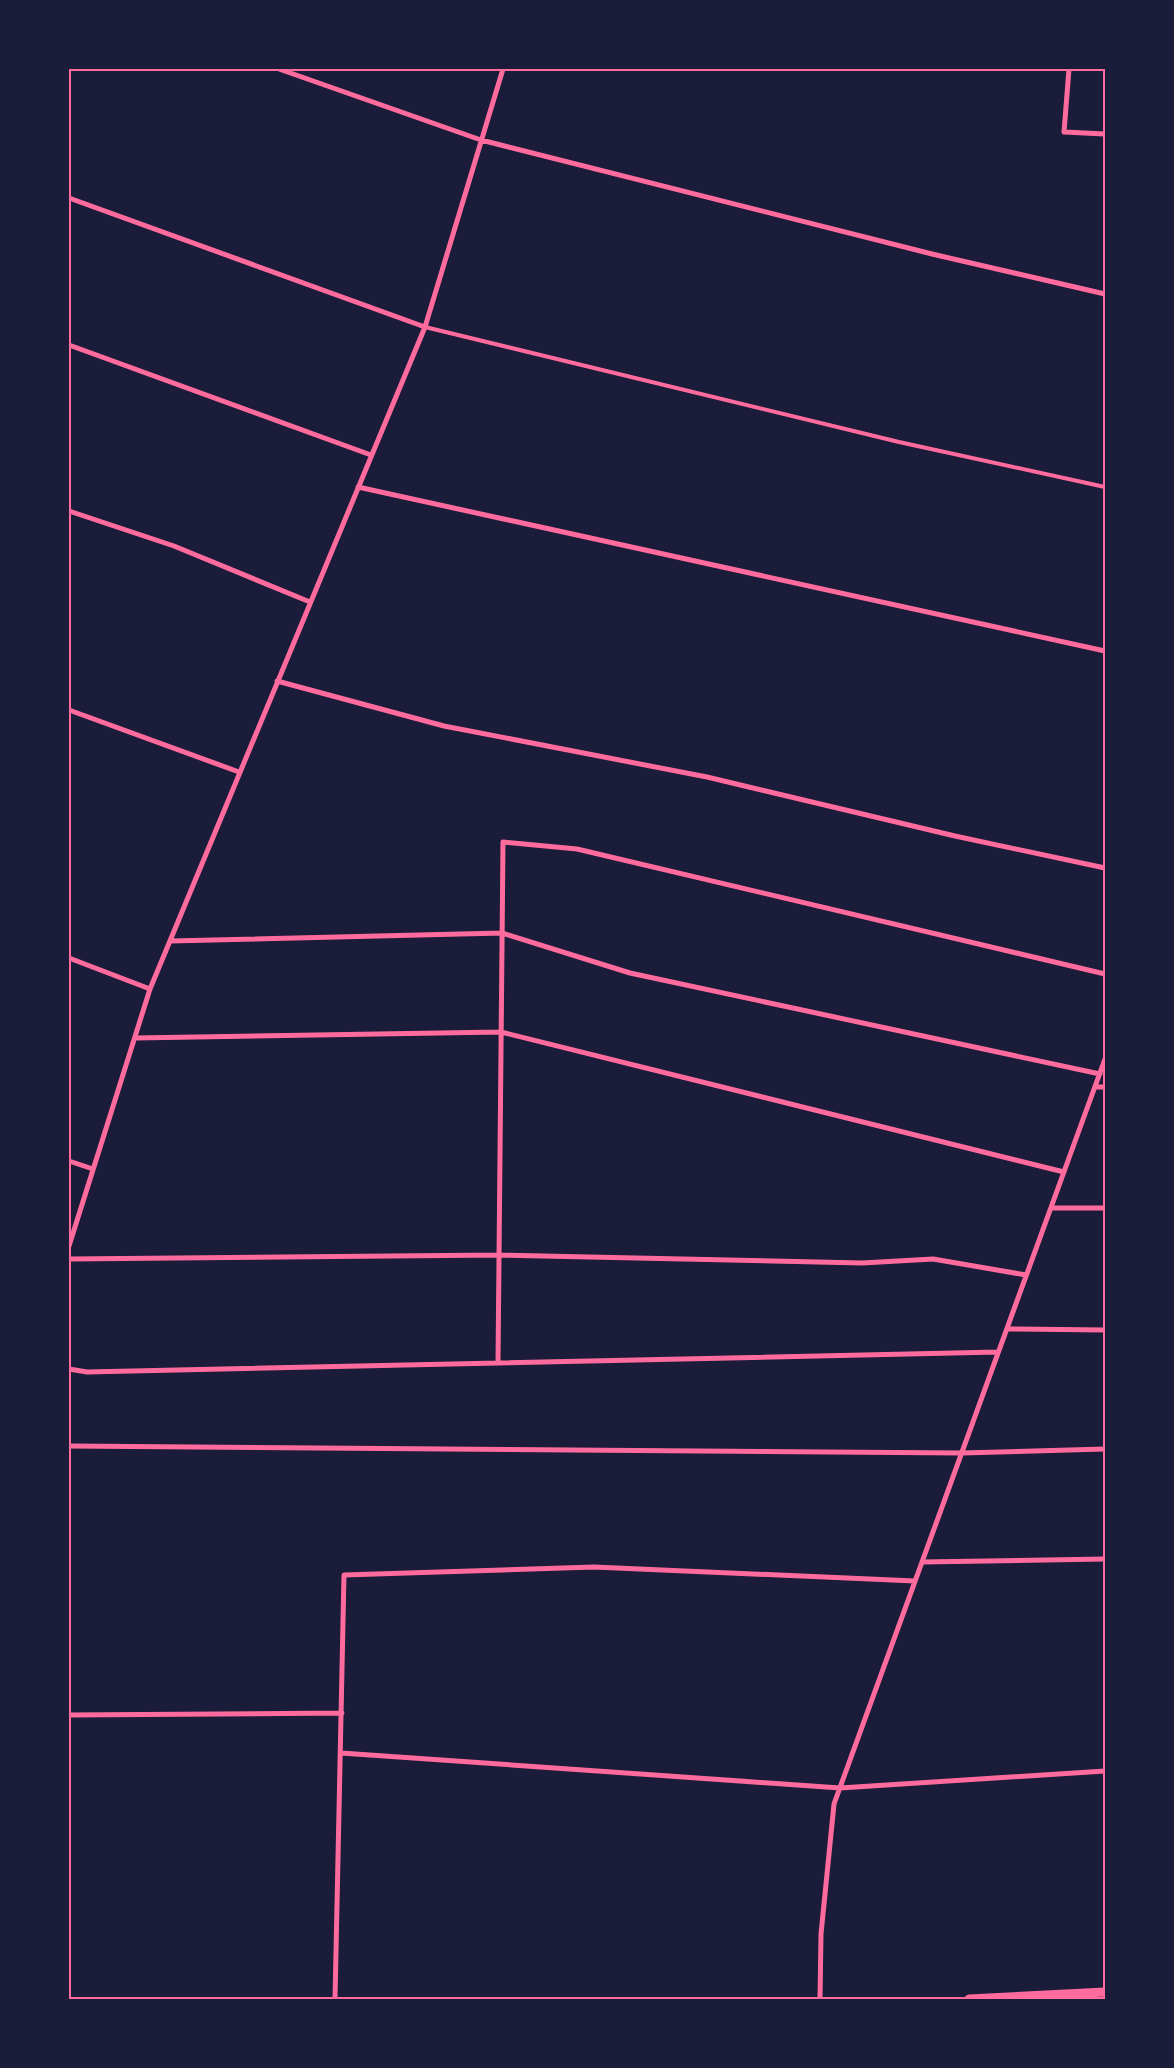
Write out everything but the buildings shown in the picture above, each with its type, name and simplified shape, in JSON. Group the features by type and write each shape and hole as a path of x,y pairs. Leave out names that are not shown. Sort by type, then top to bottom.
{"street":[{"path":"279,69 481,140 932,254 1105,294"},
{"path":"69,1246 150,989 425,327 503,69"},
{"path":"1068,69 1064,132 1105,134"},
{"path":"69,198 425,327"},
{"path":"69,345 372,454"},
{"path":"358,487 1105,651"},
{"path":"69,511 174,546 310,602"},
{"path":"277,682 444,726 708,777 954,836 1105,868"},
{"path":"69,710 239,772"},
{"path":"498,1363 503,842 577,849 1105,974"},
{"path":"170,941 502,933 630,974 1100,1074"},
{"path":"69,958 150,989"},
{"path":"135,1038 501,1032 1064,1172"},
{"path":"820,1999 822,1925 834,1804 1105,1059"},
{"path":"1095,1087 1105,1087"},
{"path":"69,1161 93,1169"},
{"path":"1051,1208 1105,1208"},
{"path":"69,1259 499,1255 862,1263 932,1259 1026,1275"},
{"path":"1007,1329 1105,1330"},
{"path":"69,1369 87,1372 998,1352"},
{"path":"69,1446 962,1454 1105,1449"},
{"path":"922,1562 1105,1559"},
{"path":"335,1999 344,1575 594,1567 915,1581"},
{"path":"69,1715 342,1713"},
{"path":"341,1754 840,1788 1105,1771"},
{"path":"969,1999 1105,1992"}],"lane":[{"path":"425,327 899,442 1105,487"}]}
